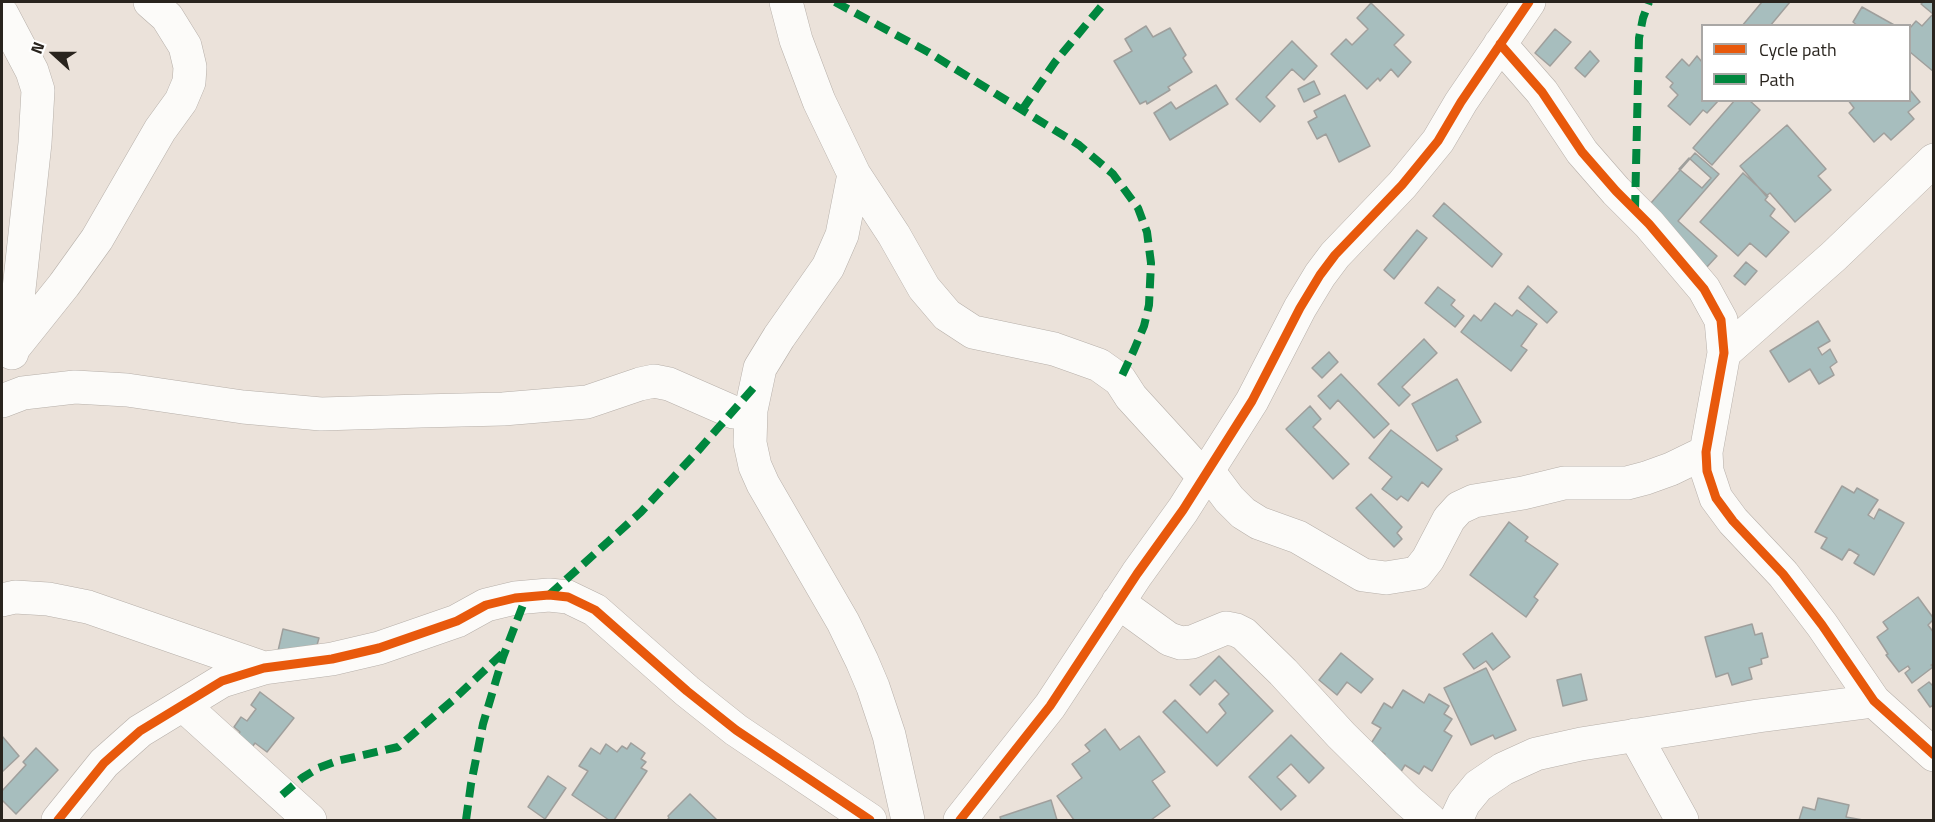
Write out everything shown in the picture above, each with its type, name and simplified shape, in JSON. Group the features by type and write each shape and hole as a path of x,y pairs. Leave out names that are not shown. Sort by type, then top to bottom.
{"street":[{"path":"12,350 97,239 160,130 181,101 189,82 190,67 185,46 167,17 150,2"},
{"path":"786,2 796,40 819,101 854,174 894,235 924,288 947,315 973,332 1054,349 1099,365 1120,380 1131,397 1243,513 1259,523 1307,542 1363,575 1386,578 1417,573 1428,559 1449,519 1459,508 1474,501 1564,483 1627,483 1671,469 1706,452"},
{"path":"960,820 1050,706 1137,574 1172,527 1252,401 1300,308 1320,275 1335,255 1402,185 1438,141 1461,102 1529,2"},
{"path":"2,14 32,71 38,90 35,143 12,350 4,400 23,393 75,387 128,390 243,407 321,414 432,411 538,407 587,402 654,381 669,384 733,412"},
{"path":"1500,44 1542,92 1582,152 1649,224 1704,289 1720,320 1724,353 1706,452 1707,471 1716,498 1733,521 1783,574 1822,625 1874,701 1934,755"},
{"path":"854,174 842,235 828,267 760,368 751,410 750,443 755,466 763,484 843,622 869,678 889,735 908,820"},
{"path":"1724,353 1928,177"},
{"path":"58,820 104,763 140,731 222,681 264,668 332,659 380,648 457,621 486,605 515,598 549,595 568,597 595,610 687,692 736,730 870,820"},
{"path":"2,600 15,597 48,599 88,607 264,668"},
{"path":"1118,602 1170,639 1181,643 1192,642 1226,628 1244,634 1283,672 1341,735 1430,820"},
{"path":"1456,820 1464,803 1478,786 1503,769 1536,754 1635,735 1874,701"},
{"path":"183,705 310,820"},
{"path":"1635,735 1682,820"}],"building":[{"path":"1762,2 1790,2 1772,24 1744,24"},
{"path":"1934,2 1934,72 1911,53 1911,27 1916,21 1922,26 1933,14 1921,4"},
{"path":"1371,3 1404,35 1394,45 1411,62 1398,77 1391,69 1380,81 1378,78 1367,89 1331,54 1346,39 1352,45 1368,29 1357,18"},
{"path":"1862,7 1892,24 1856,24 1853,22"},
{"path":"1146,26 1153,37 1170,28 1186,55 1183,58 1192,72 1168,87 1170,90 1147,104 1146,101 1140,104 1114,61 1132,51 1125,39"},
{"path":"1555,29 1571,42 1550,66 1535,53"},
{"path":"1292,41 1317,66 1304,80 1292,69 1266,97 1275,106 1260,122 1236,99"},
{"path":"1590,51 1599,61 1585,77 1575,68"},
{"path":"1697,56 1701,61 1701,102 1717,102 1707,113 1703,110 1690,125 1668,106 1678,95 1670,87 1673,83 1666,77 1682,59 1689,66"},
{"path":"1314,81 1320,94 1304,102 1298,89"},
{"path":"1216,85 1228,104 1170,140 1154,113 1171,102 1176,109"},
{"path":"1911,91 1920,102 1908,112 1914,119 1891,140 1884,133 1874,142 1849,113 1854,108 1850,102 1911,102"},
{"path":"1345,95 1370,146 1339,162 1326,134 1317,139 1308,122 1317,117 1314,111"},
{"path":"1733,102 1751,102 1760,110 1712,165 1693,148"},
{"path":"1787,125 1826,169 1818,176 1831,190 1795,222 1770,193 1766,196 1740,166"},
{"path":"1695,153 1719,174 1678,221 1717,256 1706,268 1643,212"},
{"path":"1689,158 1711,178 1702,188 1679,169"},
{"path":"1743,173 1768,196 1765,200 1775,209 1770,216 1789,232 1766,257 1750,243 1738,256 1700,222"},
{"path":"1444,203 1502,254 1492,267 1433,216"},
{"path":"1417,230 1427,238 1394,279 1384,270"},
{"path":"1746,262 1757,271 1745,285 1734,276"},
{"path":"1528,286 1557,312 1547,323 1519,298"},
{"path":"1438,287 1455,300 1451,305 1464,316 1455,327 1425,303"},
{"path":"1495,303 1512,316 1517,310 1537,324 1521,346 1527,350 1511,371 1461,332 1474,315 1481,321"},
{"path":"1818,321 1830,341 1818,348 1822,355 1830,349 1837,362 1830,367 1834,375 1819,384 1810,369 1789,382 1770,351"},
{"path":"1424,339 1437,353 1402,387 1410,395 1399,406 1378,384"},
{"path":"1329,352 1338,362 1322,378 1312,368"},
{"path":"1341,374 1389,424 1374,438 1338,400 1330,409 1318,396"},
{"path":"1457,379 1481,422 1456,436 1458,440 1437,451 1412,404"},
{"path":"1310,406 1321,419 1313,427 1349,464 1333,479 1286,429"},
{"path":"1391,430 1442,469 1428,487 1422,482 1408,501 1401,496 1397,500 1382,489 1392,477 1369,458"},
{"path":"1842,486 1854,493 1857,488 1878,500 1868,515 1874,519 1879,509 1904,523 1874,575 1854,563 1859,555 1849,549 1842,560 1821,548 1827,538 1815,532"},
{"path":"1371,494 1402,527 1397,533 1402,539 1394,547 1356,508"},
{"path":"1509,522 1528,537 1525,541 1558,564 1534,597 1538,600 1526,617 1470,575"},
{"path":"1918,597 1934,619 1928,625 1934,633 1934,663 1931,665 1933,667 1912,683 1905,673 1910,669 1908,666 1899,672 1886,655 1888,654 1877,637 1888,629 1883,622"},
{"path":"1752,624 1755,635 1762,633 1768,657 1761,659 1762,664 1749,668 1752,679 1732,685 1728,673 1716,677 1705,637"},
{"path":"283,629 319,638 313,659 278,651"},
{"path":"1492,633 1510,657 1493,670 1486,661 1474,669 1463,654"},
{"path":"1341,653 1373,679 1361,693 1347,682 1337,695 1319,680"},
{"path":"1219,656 1273,711 1217,766 1163,712 1175,700 1207,733 1226,713 1219,704 1229,694 1215,680 1200,695 1190,685"},
{"path":"1486,668 1516,730 1495,739 1493,735 1471,745 1444,688"},
{"path":"1581,674 1587,700 1563,706 1557,680"},
{"path":"1929,682 1934,687 1934,705 1930,707 1918,690"},
{"path":"1403,690 1424,703 1429,694 1449,706 1444,714 1452,719 1444,731 1452,736 1432,771 1424,766 1419,774 1405,765 1399,775 1379,763 1385,754 1370,745 1381,728 1372,723 1384,703 1392,708"},
{"path":"260,692 294,718 267,752 255,743 250,750 235,738 240,732 234,727 241,717 247,721 256,709 251,705"},
{"path":"1105,729 1120,750 1139,736 1165,772 1152,781 1170,806 1151,820 1074,820 1057,796 1082,778 1072,764 1090,751 1085,745"},
{"path":"1291,735 1324,768 1309,783 1291,764 1277,777 1296,796 1281,810 1249,777"},
{"path":"2,736 19,756 2,772"},
{"path":"631,743 645,753 641,759 646,762 641,768 647,771 614,820 609,820 572,795 588,771 579,766 591,748 600,754 606,744 617,752 622,746 627,749"},
{"path":"36,748 58,770 16,814 2,800 2,791 26,765 23,762"},
{"path":"548,776 566,788 545,819 528,807"},
{"path":"690,794 717,820 667,820 668,816"},
{"path":"1818,798 1849,805 1846,817 1863,820 1799,820 1803,807 1815,810"},
{"path":"1051,800 1057,820 1001,820 1000,817"}],"marked path":[{"path":"835,2 928,52 1079,145 1113,174 1138,208 1147,232 1151,263 1149,305 1144,326 1120,380"},
{"path":"1022,110 1055,62 1105,2"},
{"path":"1635,210 1639,38 1649,2"},
{"path":"549,595 641,512 756,385"},
{"path":"466,820 483,724 503,657 526,597"},
{"path":"282,795 318,768 337,761 398,747 505,651"}],"cycle path":[{"path":"960,820 1050,706 1137,574 1183,510 1252,401 1300,308 1320,275 1335,255 1402,185 1438,141 1461,102 1529,2"},
{"path":"1500,44 1542,92 1582,152 1649,224 1704,289 1721,320 1724,353 1706,452 1707,471 1716,498 1733,521 1783,574 1822,625 1874,701 1934,755"},
{"path":"58,820 104,763 140,731 222,681 264,668 332,659 379,648 457,621 486,605 515,598 549,595 568,597 595,610 687,691 736,730 870,820"}]}
